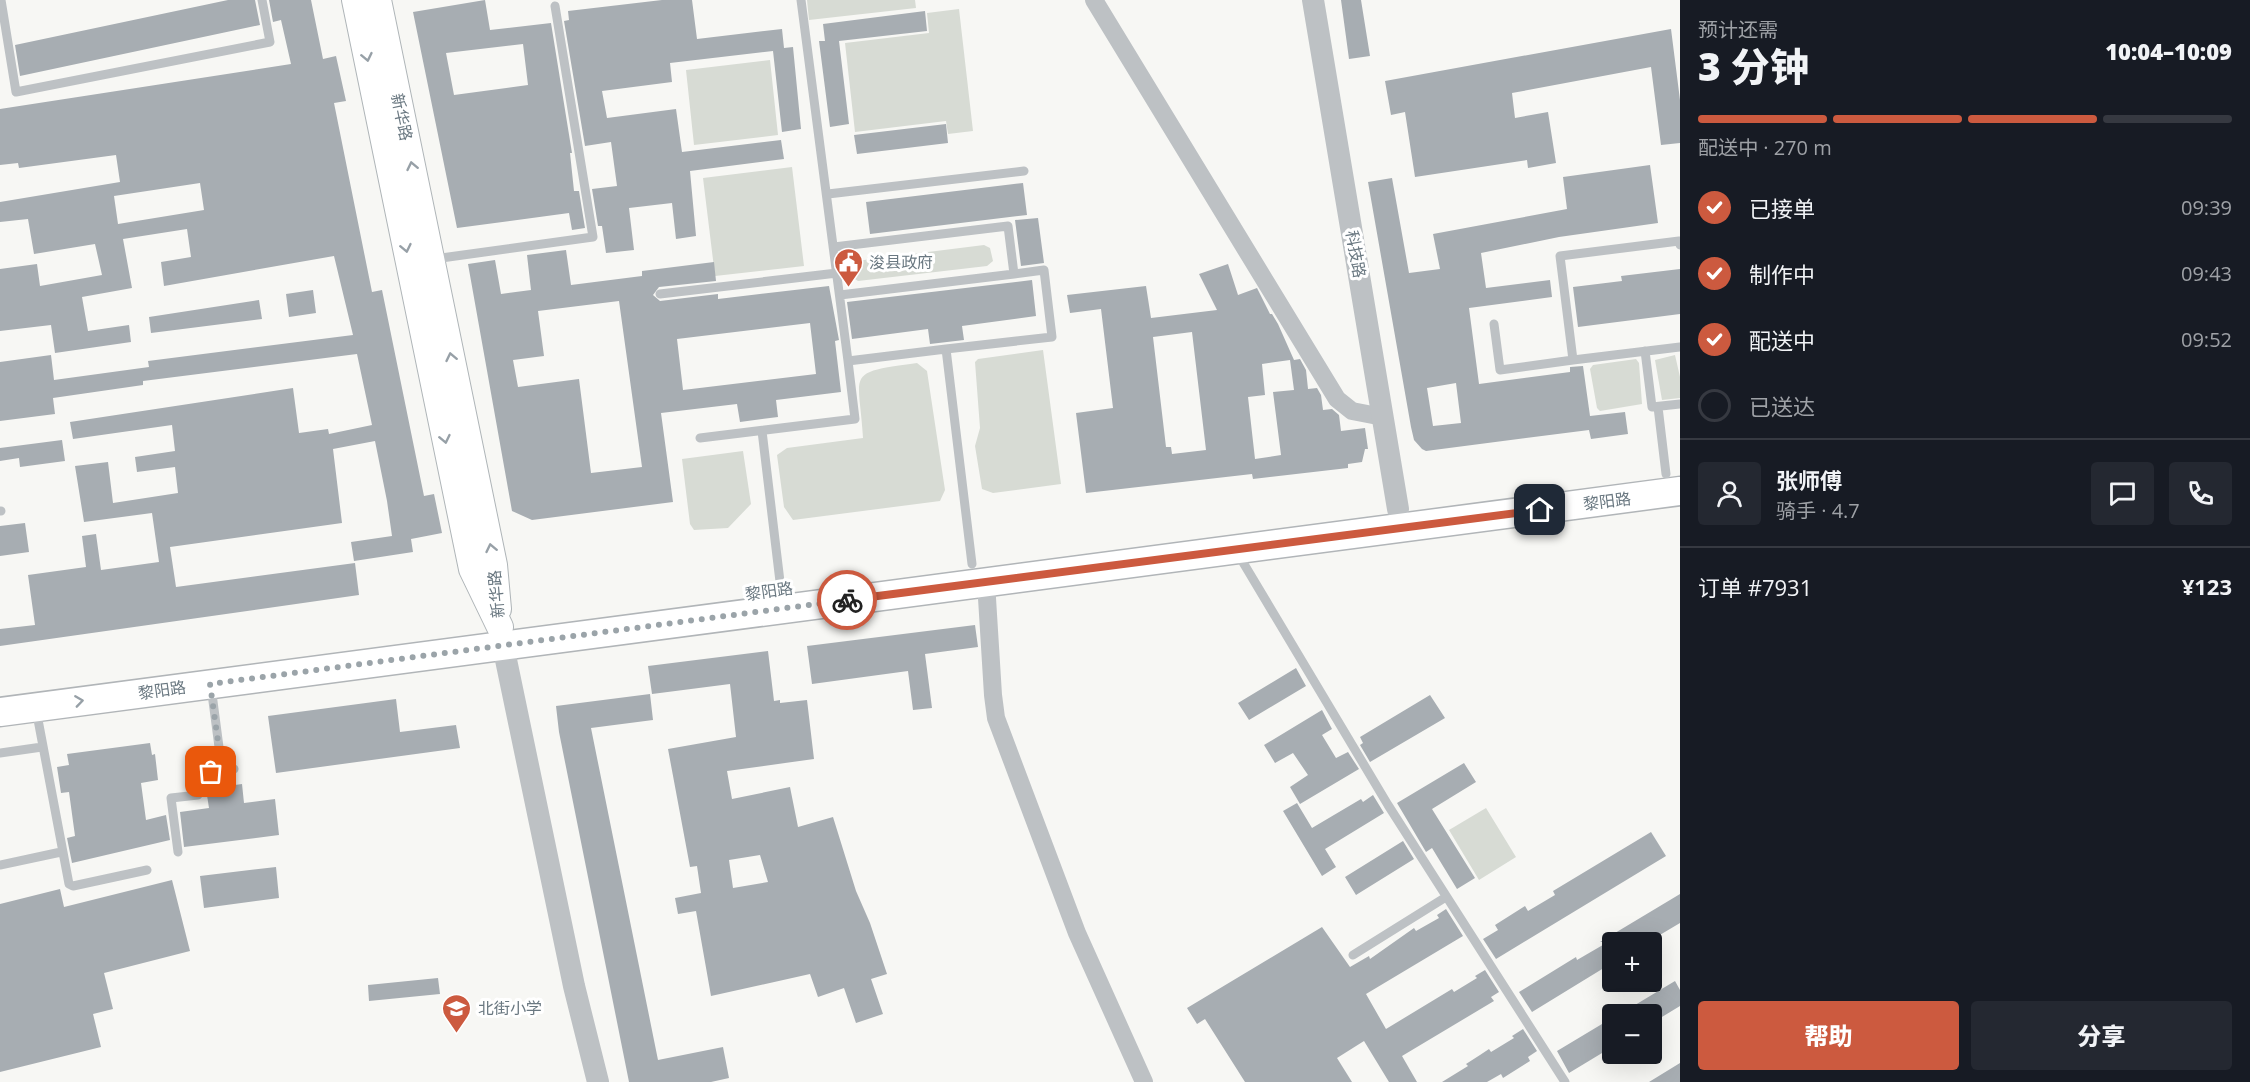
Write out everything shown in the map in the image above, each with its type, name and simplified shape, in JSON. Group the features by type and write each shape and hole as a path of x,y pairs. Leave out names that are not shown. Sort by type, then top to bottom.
{"main road":[{"name":"新华路","path":"355,0 472,569 501,636"},
{"name":"新华路","path":"378,0 494,565 501,636"},
{"name":"黎阳路","path":"0,692 501,636 979,573 1398,509 1676,479"},
{"name":"黎阳路","path":"0,712 210,684 781,590 1235,549 1676,479"}],"street":[{"path":"1094,0 1337,399 1352,411 1383,417"},
{"name":"科技路","path":"1313,0 1398,509"},
{"path":"979,573 996,718 1077,933 1144,1082"},
{"path":"501,636 574,986 598,1082"}],"lane":[{"path":"0,0 16,92 270,42 262,0"},
{"path":"700,438 855,420 825,168 820,154 801,0"},
{"path":"431,260 593,237 555,6"},
{"path":"828,194 1024,171"},
{"path":"834,247 1008,226 1014,274"},
{"path":"1574,360 1560,256 1679,241 1680,245"},
{"path":"840,295 1044,270 1052,337 848,361"},
{"path":"660,294 837,273"},
{"path":"1494,324 1500,370 1680,347"},
{"path":"946,350 979,573"},
{"path":"1645,351 1652,407 1680,404"},
{"path":"1658,407 1676,479"},
{"path":"762,431 781,590"},
{"path":"1235,549 1388,806 1565,1082"},
{"path":"210,684 222,770"},
{"path":"35,707 66,879 73,886 147,870"},
{"path":"0,753 42,747"},
{"path":"178,852 171,798 198,795 196,783 211,772 234,768"},
{"path":"0,865 61,852"},
{"path":"1353,955 1446,897"}],"shaded area":[{"path":"807,0 915,0 916,8 809,20"},
{"path":"959,9 973,131 948,134 946,121 855,132 845,43 929,33 927,13"},
{"path":"770,60 778,135 694,145 686,70"},
{"path":"792,167 804,266 715,276 703,178"},
{"path":"984,245 990,248 993,261 987,266 858,281 852,277 850,272 856,261"},
{"path":"1043,350 1061,484 993,493 982,489 975,446 980,428 975,362 978,359"},
{"path":"1675,355 1680,377 1680,398 1662,400 1655,360"},
{"path":"1636,359 1639,363 1642,404 1600,411 1597,408 1590,369 1593,365"},
{"path":"917,363 927,371 945,490 940,501 793,520 784,507 777,455 787,448 863,438 859,399 861,379 867,373 877,370"},
{"path":"743,451 751,504 728,528 694,530 690,524 682,459"},
{"path":"1486,808 1516,857 1479,880 1449,830"}],"building":[{"path":"228,0 255,0 260,25 20,76 15,45"},
{"path":"269,0 311,0 323,59 336,56 346,101 334,103 372,292 382,290 424,496 434,494 442,533 411,539 413,552 354,561 351,542 392,536 387,501 375,441 333,449 342,523 170,547 176,587 355,563 359,595 0,646 0,629 35,625 28,575 86,567 82,536 96,534 101,570 159,562 152,513 84,522 75,466 108,462 113,503 178,493 175,467 137,472 135,457 175,451 172,425 73,439 70,422 293,388 299,433 328,429 329,434 372,425 357,354 143,381 143,385 53,398 55,414 0,421 0,362 51,355 54,380 149,367 148,361 353,335 334,256 164,286 161,262 191,257 187,229 123,239 132,288 82,297 88,331 129,325 131,342 55,353 51,325 0,331 0,269 37,264 40,286 102,275 95,244 34,254 28,219 0,222 0,202 120,182 116,155 19,168 18,163 0,165 0,109 291,64 281,20 273,22","holes":["200,183 204,210 118,224 114,196"]},
{"path":"485,0 490,30 551,23 572,153 570,153 574,191 579,191 585,228 572,230 569,213 457,228 413,12","holes":["523,44 528,85 454,95 446,53"]},
{"path":"662,0 692,0 697,39 782,29 784,48 793,47 801,129 782,132 773,51 670,63 672,82 602,91 607,118 676,109 682,152 781,140 784,159 690,171 696,236 676,239 672,203 629,208 634,250 606,253 602,226 598,226 592,189 617,186 611,142 585,146 564,21 569,20 568,11"},
{"path":"1341,0 1361,0 1370,56 1349,59"},
{"path":"925,11 927,31 839,41 849,124 830,127 819,41 825,41 823,24"},
{"path":"1671,29 1680,100 1680,143 1661,145 1651,67 1512,93 1515,118 1548,112 1556,163 1528,168 1527,160 1415,177 1405,112 1391,115 1385,81"},
{"path":"946,124 948,143 857,154 854,135"},
{"path":"1650,165 1658,223 1559,237 1481,253 1486,288 1550,280 1552,297 1469,308 1479,384 1570,372 1570,367 1583,366 1590,416 1625,412 1628,434 1591,439 1589,430 1426,451 1422,449 1414,440 1411,427 1368,182 1392,178 1409,273 1440,269 1433,234 1567,209 1563,177","holes":["1456,383 1461,423 1433,426 1427,388"]},
{"path":"1023,183 1027,215 870,234 866,202"},
{"path":"1038,218 1044,263 1021,266 1015,220"},
{"path":"566,250 571,285 642,276 642,271 714,262 716,281 659,287 653,295 660,301 718,294 718,299 829,286 839,340 835,341 841,392 776,400 778,417 740,422 737,404 661,413 673,502 532,520 512,511 468,264 495,260 501,294 531,290 527,255","holes":["619,301 642,467 591,473 579,379 518,387 513,360 544,356 538,311","810,323 816,374 683,390 677,339"]},
{"path":"1228,264 1238,295 1257,288 1270,314 1278,324 1294,360 1300,359 1306,370 1308,389 1317,388 1321,395 1323,410 1332,409 1339,415 1341,431 1365,428 1368,449 1365,449 1362,462 1348,464 1348,468 1253,479 1252,474 1086,493 1076,413 1113,408 1101,309 1070,313 1067,295 1146,286 1151,318 1217,310 1199,274","holes":["1192,332 1206,450 1172,454 1171,447 1166,447 1153,337","1290,360 1294,390 1273,392 1281,455 1255,459 1248,397 1265,395 1262,364"]},
{"path":"1680,269 1680,314 1578,327 1573,287 1622,281 1621,276"},
{"path":"1032,280 1036,316 962,326 964,340 930,344 928,329 852,339 847,302"},
{"path":"313,290 316,313 289,317 286,294"},
{"path":"259,300 262,319 151,333 149,317"},
{"path":"62,440 65,461 20,467 19,458 0,461 0,448"},
{"path":"25,523 29,552 0,556 0,526"},
{"path":"975,625 978,647 925,654 932,708 913,710 908,671 812,684 807,646"},
{"path":"768,651 774,701 780,700 780,703 807,700 814,759 727,771 732,799 790,787 798,827 833,817 856,891 870,923 887,974 871,979 883,1014 856,1023 844,988 818,997 810,974 711,996 696,911 678,914 675,898 701,893 697,866 690,867 668,749 736,737 730,684 652,694 648,666","holes":["760,855 768,882 733,888 729,860"]},
{"path":"1296,668 1306,686 1249,720 1238,703"},
{"path":"650,694 653,720 591,728 658,1060 723,1047 729,1078 711,1082 629,1082 559,732 556,706"},
{"path":"1430,695 1445,718 1370,762 1360,745 1363,743 1360,737"},
{"path":"396,699 400,732 456,725 460,748 276,773 268,716"},
{"path":"1322,710 1332,729 1322,735 1336,758 1348,752 1359,769 1300,804 1290,787 1308,775 1293,753 1275,763 1264,745"},
{"path":"150,743 152,755 155,754 158,780 141,783 146,820 166,815 170,840 72,863 67,838 75,836 69,792 61,793 57,767 69,765 67,754"},
{"path":"1464,763 1476,782 1432,809 1475,878 1457,889 1432,848 1426,852 1397,803"},
{"path":"242,784 244,803 275,799 279,835 184,847 180,812 209,808 206,789"},
{"path":"1373,795 1384,813 1325,849 1336,867 1322,876 1283,811 1297,803 1312,828 1361,799 1363,802"},
{"path":"1651,832 1666,856 1496,959 1483,939 1498,930 1495,925 1525,906 1528,911 1555,895 1553,891"},
{"path":"1403,841 1414,859 1356,895 1345,877"},
{"path":"276,867 279,898 204,908 200,876"},
{"path":"172,880 190,951 104,973 113,1009 93,1014 101,1047 0,1072 0,904 60,889 64,907"},
{"path":"1680,894 1680,923 1662,934 1617,932"},
{"path":"1446,909 1463,936 1366,994 1386,1029 1452,989 1454,992 1477,978 1475,976 1485,970 1499,992 1491,997 1494,1001 1402,1056 1417,1082 1389,1082 1364,1041 1337,1058 1352,1082 1245,1082 1205,1019 1197,1024 1187,1008 1322,927 1350,967 1369,956 1370,959 1414,928 1416,931 1439,918 1437,915"},
{"path":"1602,945 1602,969 1532,1012 1519,992 1576,957 1577,960"},
{"path":"438,978 440,994 369,1001 368,985"},
{"path":"1675,981 1680,990 1680,1006 1662,1017 1662,1004 1637,1004 1657,992 1662,992 1662,989"},
{"path":"1602,1024 1602,1053 1569,1073 1557,1051"},
{"path":"1523,1029 1537,1051 1528,1057 1530,1061 1503,1078 1501,1074 1487,1082 1442,1082 1468,1066 1466,1064 1489,1049 1491,1052 1514,1038 1512,1036"},
{"path":"1680,1063 1680,1082 1649,1082"}],"way so far":[{"path":"211,772 222,770 210,684 847,600"}],"place":[{"name":"浚县政府","path":"848,288"},
{"name":"北街小学","path":"457,1034"}],"route":[{"path":"847,600 1540,510"}]}
